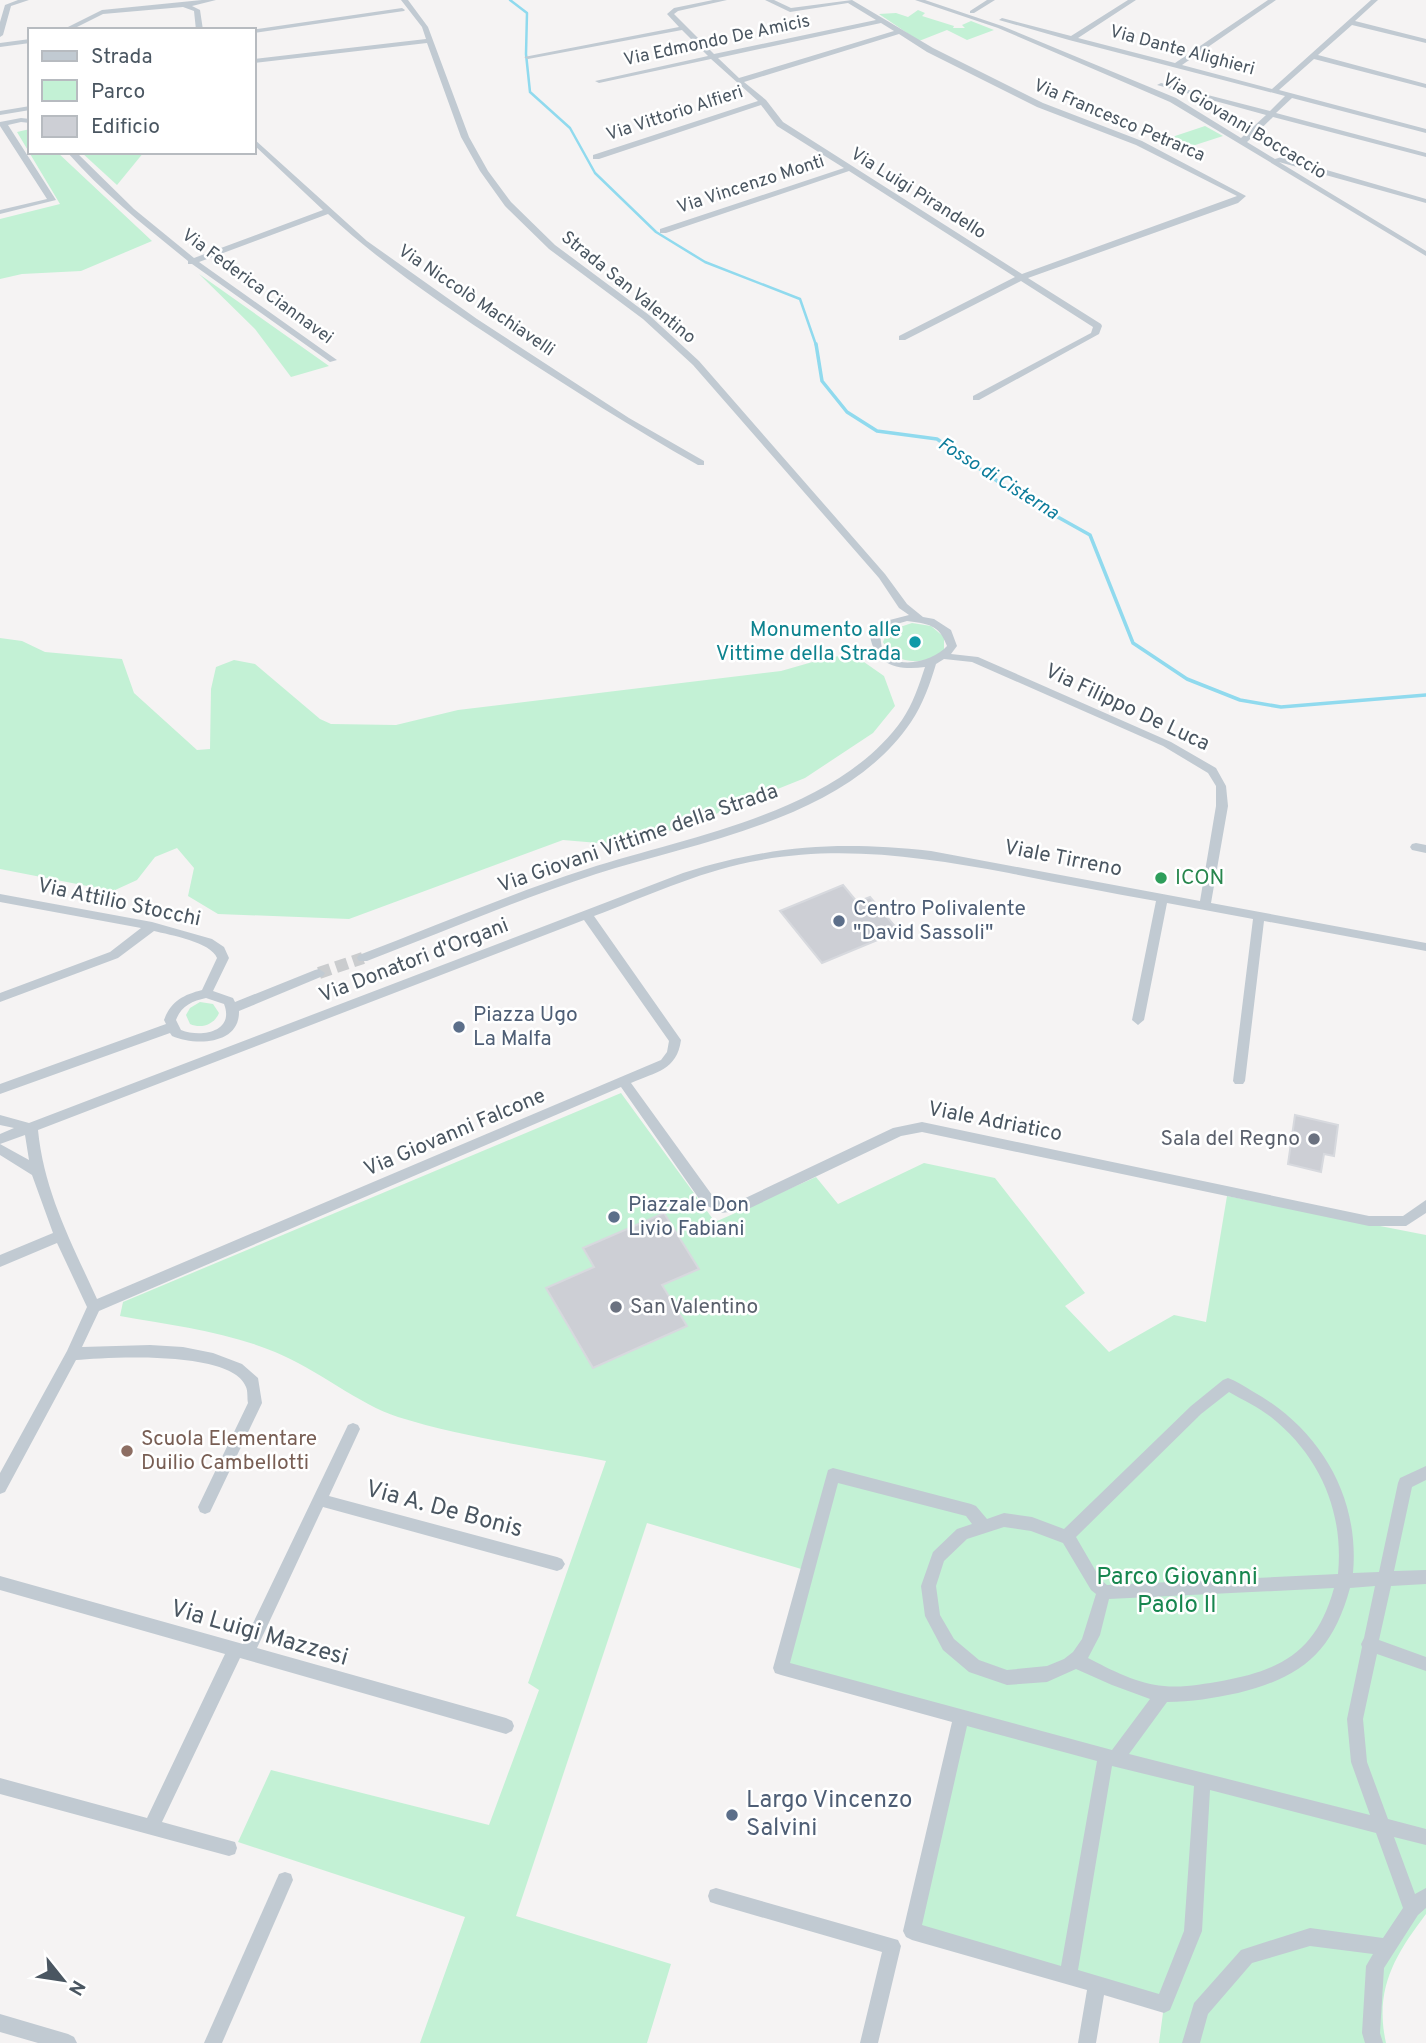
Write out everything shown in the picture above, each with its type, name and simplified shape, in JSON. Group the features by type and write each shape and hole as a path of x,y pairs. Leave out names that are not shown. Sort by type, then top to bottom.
{"street":[{"path":"0,35 4,5 26,0"},
{"path":"69,28 106,11 213,0"},
{"name":"Strada San Valentino","path":"404,0 423,24 462,130 484,171 508,204 548,244 646,317 696,363 882,576 903,606 919,618"},
{"path":"683,28 670,14 673,10 724,0"},
{"path":"768,0 787,10 848,0"},
{"name":"Via Francesco Petrarca","path":"848,0 900,32 1046,108 1139,143 1242,196 1235,201 1020,278"},
{"name":"Via Giovanni Boccaccio","path":"918,0 1000,27 1144,86 1243,141 1426,254"},
{"name":"Via Dante Alighieri","path":"931,0 1426,131"},
{"path":"972,12 992,0"},
{"path":"1072,39 1133,0"},
{"path":"1176,66 1273,0"},
{"path":"1274,91 1375,0"},
{"path":"184,5 197,10 200,28"},
{"path":"256,31 402,10"},
{"name":"Via Edmondo De Amicis","path":"599,81 714,59 883,21"},
{"path":"1349,22 1426,41"},
{"path":"528,57 683,28"},
{"name":"Via Luigi Pirandello","path":"683,28 763,102 785,128 1096,324 1099,330 975,398"},
{"path":"738,81 900,32"},
{"path":"256,61 428,40"},
{"path":"0,45 28,41"},
{"path":"1312,56 1426,86"},
{"path":"1161,85 1426,155"},
{"path":"1243,141 1290,96"},
{"name":"Via Vittorio Alfieri","path":"596,157 763,102"},
{"path":"0,113 28,108"},
{"path":"0,212 52,200 2,124 28,121"},
{"name":"Via Niccolò Machiavelli","path":"256,143 364,243 474,321 626,420 701,463"},
{"name":"Via Federica Ciannavei","path":"73,154 100,184 191,262 332,360"},
{"path":"1265,155 1426,201"},
{"name":"Via Vincenzo Monti","path":"663,231 849,169"},
{"path":"191,262 327,211"},
{"path":"902,338 1020,278"},
{"path":"896,620 903,606"},
{"path":"951,639 951,646 944,656 931,663 908,665 886,657 875,644 879,629 896,620 919,618 940,625 951,639 974,659"},
{"path":"944,656 974,659"},
{"name":"Via Filippo De Luca","path":"974,659 1167,744 1212,771 1221,786 1222,806 1205,906"},
{"name":"Via Giovani Vittime della Strada","path":"363,958 590,873 724,834 799,803 848,776 882,749 905,724 924,685 931,663"},
{"path":"908,665 924,685"},
{"name":"Viale Tirreno","path":"815,847 871,848 939,856 1426,947"},
{"name":"Via Donatori d'Organi","path":"0,1139 717,866 773,852 815,847"},
{"name":"Via Attilio Stocchi","path":"0,898 152,926 208,942 220,950 222,964 206,993"},
{"path":"1138,1020 1162,898"},
{"name":"Via Giovanni Falcone","path":"94,1307 665,1063 673,1053 675,1040 587,915"},
{"path":"1239,1081 1259,916"},
{"path":"0,998 114,956 152,926"},
{"path":"233,1007 319,973"},
{"path":"206,993 222,996 233,1007 231,1023 215,1036 205,1039 184,1038 172,1027 170,1020 177,1006 193,996 206,993"},
{"path":"0,1089 172,1027"},
{"name":"Viale Adriatico","path":"624,1082 707,1199 721,1208 737,1208 898,1132 922,1127 1369,1221 1406,1221 1426,1205"},
{"path":"0,1120 31,1128 39,1172 62,1236 94,1307 72,1354 0,1487"},
{"path":"0,1149 39,1172"},
{"path":"0,1261 62,1236"},
{"path":"72,1354 163,1350 232,1366 249,1375 256,1387 254,1403 205,1507"},
{"path":"1074,1659 1163,1694 1234,1687 1292,1666 1329,1629 1346,1582 1350,1544 1339,1499 1318,1457 1281,1416 1228,1384 1196,1410 1067,1536 1059,1536 1032,1524 1004,1520 981,1523 950,1540 936,1557 928,1585 932,1619 950,1648 975,1668 1000,1678 1028,1680 1062,1670 1074,1659 1086,1649 1104,1592"},
{"path":"151,1827 354,1429"},
{"path":"1412,1909 1385,1827 1359,1762 1355,1719 1405,1483 1426,1473"},
{"path":"981,1523 971,1511 833,1475 781,1668 1202,1781 1426,1837"},
{"name":"Via A. De Bonis","path":"320,1500 557,1564"},
{"path":"1067,1536 1096,1585 1104,1592 1426,1577"},
{"name":"Via Luigi Mazzesi","path":"0,1583 506,1726"},
{"path":"1369,1644 1426,1664"},
{"path":"1068,1976 1111,1757 1163,1694"},
{"path":"961,1716 912,1931 1164,2004 1192,1931 1202,1781"},
{"path":"0,1786 229,1849"},
{"path":"213,2043 285,1881"},
{"path":"716,1896 892,1946 869,2043"},
{"path":"1374,2043 1371,2033 1375,1966 1412,1909 1426,1896"},
{"path":"1191,2043 1200,2010 1247,1956 1310,1937 1387,1947"},
{"path":"1087,2043 1097,1985"},
{"path":"0,2023 68,2043"}],"green space":[{"path":"918,10 925,13 922,16 954,26 953,28 965,28 962,25 971,21 994,30 967,40 947,30 919,41 879,14 896,13 908,17"},
{"path":"1205,126 1223,136 1186,148 1169,138"},
{"path":"28,129 28,150 17,132"},
{"path":"30,154 59,154 152,241 81,271 22,274 0,279 0,219 60,204"},
{"path":"83,154 142,154 117,185"},
{"path":"199,274 329,366 291,377 255,329"},
{"path":"912,623 931,626 944,637 944,650 920,661 894,656 883,642 888,631"},
{"path":"0,638 22,641 45,652 122,659 134,693 197,750 210,749 211,689 216,667 234,660 255,664 320,719 331,724 396,725 458,710 781,671 830,657 854,655 884,676 895,706 873,733 805,778 681,828 610,844 563,840 349,919 218,914 188,896 194,868 177,848 155,857 137,880 113,891 0,869"},
{"path":"200,1002 213,1004 219,1013 207,1025 190,1024 186,1015 190,1008"},
{"name":"Parco Giovanni Paolo II","path":"621,1093 715,1222 816,1177 838,1204 924,1163 995,1178 1085,1293 1065,1306 1109,1352 1174,1315 1206,1322 1227,1196 1426,1235 1426,1914 1405,1944 1385,1989 1383,2024 1386,2043 1159,2043 1164,2005 912,1931 960,1716 781,1668 808,1571 647,1523 516,1916 671,1964 647,2043 420,2043 465,1917 238,1842 271,1770 489,1825 539,1690 528,1683 606,1461 475,1436 398,1417 368,1404 291,1359 257,1345 199,1330 120,1316 123,1302"}],"building":[{"name":"Centro Polivalente \"David Sassoli\"","path":"843,885 857,902 870,897 899,931 822,963 780,911"},
{"name":"Sala del Regno","path":"1295,1115 1338,1125 1334,1156 1324,1154 1321,1172 1288,1164"},
{"name":"San Valentino","path":"664,1213 699,1269 662,1285 687,1326 593,1368 546,1288 594,1267 583,1248"}],"waterway":[{"name":"Fosso di Cisterna","path":"510,0 527,13 526,54 530,92 570,128 595,173 656,232 705,262 800,299 816,345"},
{"name":"Fosso di Cisterna","path":"816,344 822,381 847,412 877,431 937,439 1013,492 1090,535 1133,643 1187,679 1240,700 1281,707 1426,695"}],"tunnel":[{"path":"319,973 363,958"}],"place":[{"name":"Monumento alle Vittime della Strada","path":"915,642"},
{"name":"ICON","path":"1161,878"},
{"name":"Centro Polivalente \"David Sassoli\"","path":"839,921"},
{"name":"Piazza Ugo La Malfa","path":"459,1027"},
{"name":"Sala del Regno","path":"1314,1139"},
{"name":"Piazzale Don Livio Fabiani","path":"614,1217"},
{"name":"San Valentino","path":"616,1307"},
{"name":"Scuola Elementare Duilio Cambellotti","path":"127,1451"},
{"name":"Largo Vincenzo Salvini","path":"732,1815"}]}
